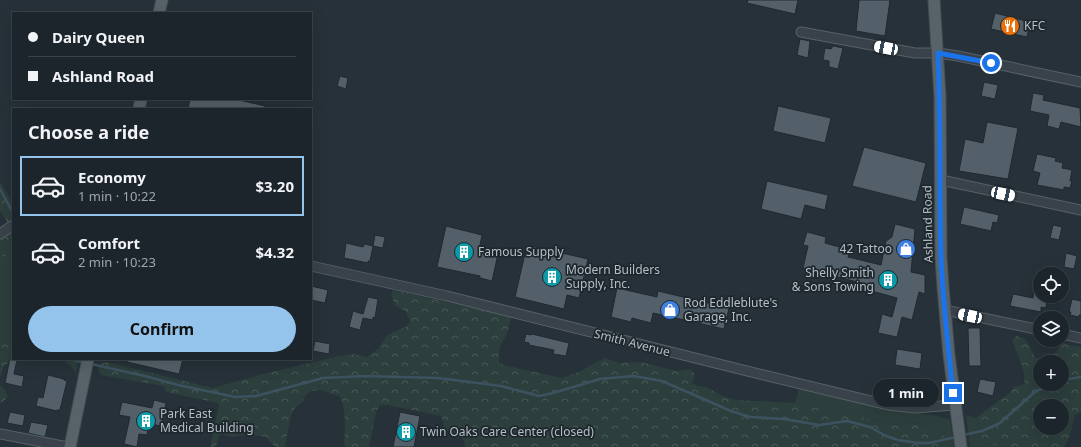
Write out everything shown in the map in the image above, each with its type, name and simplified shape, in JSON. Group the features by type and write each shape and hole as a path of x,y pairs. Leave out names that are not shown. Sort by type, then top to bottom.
{"main road":[{"path":"159,12 162,0"},
{"name":"Ashland Road","path":"934,0 938,53 941,257 955,406 961,447"},
{"path":"69,447 88,360"}],"street":[{"path":"801,32 915,53 938,53 964,57 1081,82"},
{"path":"941,180 1081,210"},
{"path":"0,234 12,226"},
{"name":"Smith Avenue","path":"312,266 454,298 888,405 915,408 955,406"},
{"path":"945,310 1033,329"},
{"path":"1069,335 1081,338"},
{"path":"0,434 69,447"}],"green space":[{"path":"0,182 12,201 12,221 8,223 0,211"},
{"path":"12,231 12,255 7,255 0,258 0,240"},
{"path":"7,255 12,255 12,333 0,336 0,258"},
{"path":"393,290 511,317 507,333 499,349 499,362 503,365 562,378 581,371 605,358 619,363 641,362 677,371 690,369 695,374 692,383 698,386 706,387 725,397 737,400 795,403 884,422 920,424 943,433 946,447 465,447 464,441 458,434 444,430 441,416 387,405 380,405 376,412 369,447 346,447 344,444 345,419 342,401 339,396 320,390 311,391 293,410 285,447 275,447 266,437 247,434 232,437 223,434 219,436 216,447 210,447 219,405 218,403 167,392 163,386 101,375 98,370 100,364 107,362 213,388 263,374 335,357 352,354 367,357 378,349 387,335 406,327 410,322 406,312 395,305 391,295"},
{"path":"12,333 12,360 4,366 0,377 0,336"},
{"path":"1016,336 1021,337 1026,341 1034,355 1033,391 1069,391 1069,355 1051,355 1056,353 1059,347 1069,347 1069,345 1081,347 1081,412 1075,415 1070,435 1064,447 1004,447 982,443 976,418 1009,393 1015,386 1024,384 1024,372 1012,340"},
{"path":"65,360 79,360 76,372"},
{"path":"0,385 5,390 8,397 0,404"},
{"path":"799,388 898,411 931,415 950,420 954,447 946,447 943,433 920,424 884,422 795,403"},
{"path":"966,415 976,418 982,443 1004,447 970,447"}],"building":[{"path":"748,0 798,0 795,14 747,3"},
{"path":"859,0 890,0 885,36 856,31"},
{"name":"KFC","path":"995,13 1030,22 1027,37 991,29"},
{"path":"800,39 810,41 808,58 797,55"},
{"path":"833,46 843,48 838,69 829,67 829,61 823,60 825,48 831,49"},
{"path":"340,76 348,78 346,89 337,86"},
{"path":"984,82 998,85 995,99 981,96"},
{"path":"1033,93 1044,95 1043,100 1080,108 1081,127 1061,122 1059,129 1047,126 1049,115 1030,111"},
{"path":"190,100 239,100 265,106 265,108 188,108"},
{"path":"778,106 831,118 825,143 773,131"},
{"path":"987,122 1018,128 1008,179 959,171 965,139 983,143"},
{"path":"864,147 926,163 916,202 852,186"},
{"path":"1037,154 1056,158 1055,161 1063,163 1062,168 1072,170 1070,181 1072,181 1070,188 1064,187 1064,190 1037,185 1040,173 1033,171"},
{"path":"767,181 828,195 825,210 805,205 801,219 761,209"},
{"path":"964,207 999,215 997,223 993,222 991,231 960,224"},
{"name":"Shelly Smith & Sons Towing","path":"895,224 915,229 911,272 925,275 925,294 919,292 912,320 902,317 897,337 878,333 882,314 892,317 897,298 868,290 869,285 803,268 808,246 803,245 807,232 826,237 825,243 850,250 848,257 881,265 886,241 892,237"},
{"path":"1053,225 1062,227 1059,240 1050,238"},
{"name":"Famous Supply","path":"446,226 482,235 479,250 498,254 492,281 480,278 480,276 437,267"},
{"path":"375,235 385,237 383,248 373,246"},
{"path":"346,243 363,247 364,244 373,246 370,261 368,261 368,263 344,258"},
{"name":"Modern Builders Supply, Inc.","path":"527,245 588,259 579,298 567,295 564,309 515,297"},
{"path":"1066,253 1077,256 1074,269 1064,267"},
{"path":"312,286 328,290 325,303 312,300"},
{"name":"Rod Eddleblute's Garage, Inc.","path":"617,288 657,297 658,291 729,308 724,329 653,313 651,323 632,318 631,322 611,317"},
{"path":"1013,294 1033,298 1033,303 1046,303 1046,308 1041,307 1041,311 1036,311 1010,306"},
{"path":"368,297 378,299 375,318 373,317 373,320 363,318 360,330 349,327 353,311 363,314"},
{"path":"1072,299 1081,301 1081,315 1079,315 1079,317 1070,315 1071,312 1069,312"},
{"path":"968,328 980,328 981,366 969,366"},
{"path":"526,334 532,334 569,343 566,356 553,354 554,350 529,345 529,343 524,342"},
{"path":"315,341 330,344 329,354 313,351"},
{"path":"897,349 922,353 920,369 895,365"},
{"path":"10,358 12,360 17,360 14,374 24,376 22,387 5,383"},
{"path":"128,360 183,360 179,374 127,362"},
{"path":"48,375 67,381 60,410 57,411 36,406 38,397 43,398"},
{"path":"980,379 996,382 993,396 977,392"},
{"name":"Park East Medical Building","path":"154,400 166,403 161,426 151,424 150,429 148,428 147,435 139,434 137,447 124,444 130,417 119,415 122,402 152,408"},
{"path":"10,412 25,415 23,426 7,423"},
{"name":"Twin Oaks Care Center (closed)","path":"400,412 420,416 414,447 393,447"},
{"path":"31,422 48,425 45,437 28,433"}],"waterway":[{"path":"0,189 12,211"},
{"path":"74,360 84,363"},
{"path":"91,364 235,397 256,396 323,378 365,376 438,378 501,386 539,396 600,379 633,376 662,381 731,411 750,417 784,419 819,425 847,421 870,427 886,436 898,440 919,443 929,443 956,437"},
{"path":"1069,379 1081,377"},
{"path":"963,435 982,431 1000,423 1036,391"}],"place":[{"name":"KFC","path":"1010,26"},
{"name":"42 Tattoo","path":"906,249"},
{"name":"Famous Supply","path":"464,252"},
{"name":"Modern Builders Supply, Inc.","path":"552,277"},
{"name":"Shelly Smith & Sons Towing","path":"888,280"},
{"name":"Rod Eddleblute's Garage, Inc.","path":"670,310"},
{"name":"Park East Medical Building","path":"146,421"},
{"name":"Twin Oaks Care Center (closed)","path":"406,432"}],"route":[{"path":"953,393 941,257 941,150 938,53 991,63"}]}
